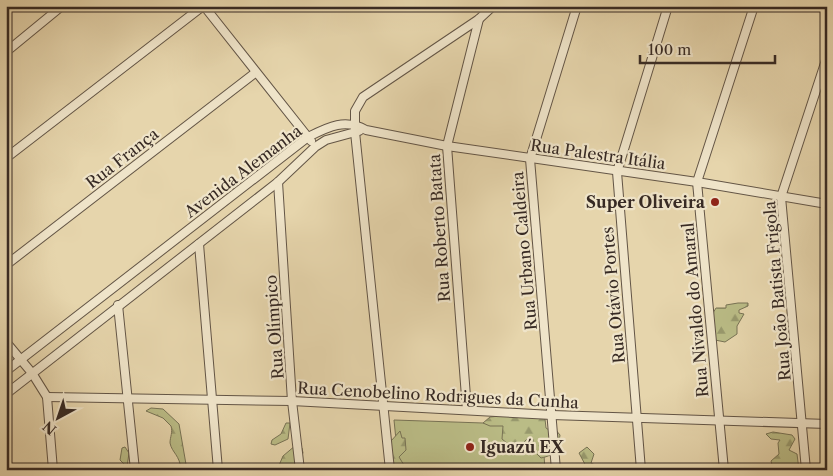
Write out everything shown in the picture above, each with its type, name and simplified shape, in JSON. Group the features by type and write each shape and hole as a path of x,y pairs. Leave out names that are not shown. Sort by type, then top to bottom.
{"street":[{"path":"6,52 62,6"},
{"path":"6,158 203,6 315,147"},
{"path":"390,470 385,406 355,128 355,111 363,97 479,19 493,6"},
{"name":"Rua Urbano Caldeira","path":"556,470 530,159 577,6"},
{"name":"Rua Otávio Portes","path":"641,470 617,172 668,6"},
{"name":"Rua Nivaldo do Amaral","path":"724,470 697,182 754,6"},
{"name":"Rua Roberto Batata","path":"467,410 447,146 479,19"},
{"name":"Rua João Batista Frigola","path":"806,470 781,197 827,57"},
{"name":"Rua França","path":"6,265 255,72"},
{"name":"Avenida Alemanha","path":"6,371 308,137 327,128 346,123 355,128"},
{"name":"Rua Palestra Itália","path":"355,128 447,146 617,172 697,182 827,204"},
{"name":"Avenida Alemanha","path":"6,394 278,182 315,147 326,140 355,128"},
{"name":"Rua Olímpico","path":"278,182 292,401 300,470"},
{"path":"199,244 218,470"},
{"path":"118,306 135,470"},
{"path":"6,342 32,373 47,397 53,470"},
{"name":"Rua Cenobelino Rodrigues da Cunha","path":"47,397 211,398 552,415 827,424"}],"green space":[{"path":"748,303 748,306 739,310 739,313 744,314 737,326 737,334 725,342 715,340 712,319 716,308 726,308 726,305"},
{"path":"151,408 163,409 179,424 187,470 181,470 179,461 171,446 171,426 163,418 146,411"},
{"path":"510,415 541,416 545,419 546,428 549,430 555,429 560,435 555,451 541,458 534,451 533,439 528,438 522,444 508,444 502,439 503,426 490,426 483,423 490,417"},
{"name":"Iguazú EX","path":"394,420 542,425 545,470 399,470"},
{"path":"286,423 290,423 288,439 275,445 271,444 272,440 281,434"},
{"path":"400,431 402,438 405,438 406,450 399,457 407,470 393,470 391,441"},
{"path":"773,432 792,435 795,439 789,450 797,454 799,470 773,469 771,461 779,454 778,443 780,440 771,439 766,434"},
{"path":"296,445 302,448 303,453 295,466 297,470 277,470 283,456"},
{"path":"125,447 129,453 127,467 120,460 122,448"},
{"path":"587,447 594,454 591,463 595,465 595,470 588,470 579,453"}],"place":[{"name":"Super Oliveira","path":"715,202"},
{"name":"Iguazú EX","path":"470,447"}]}
